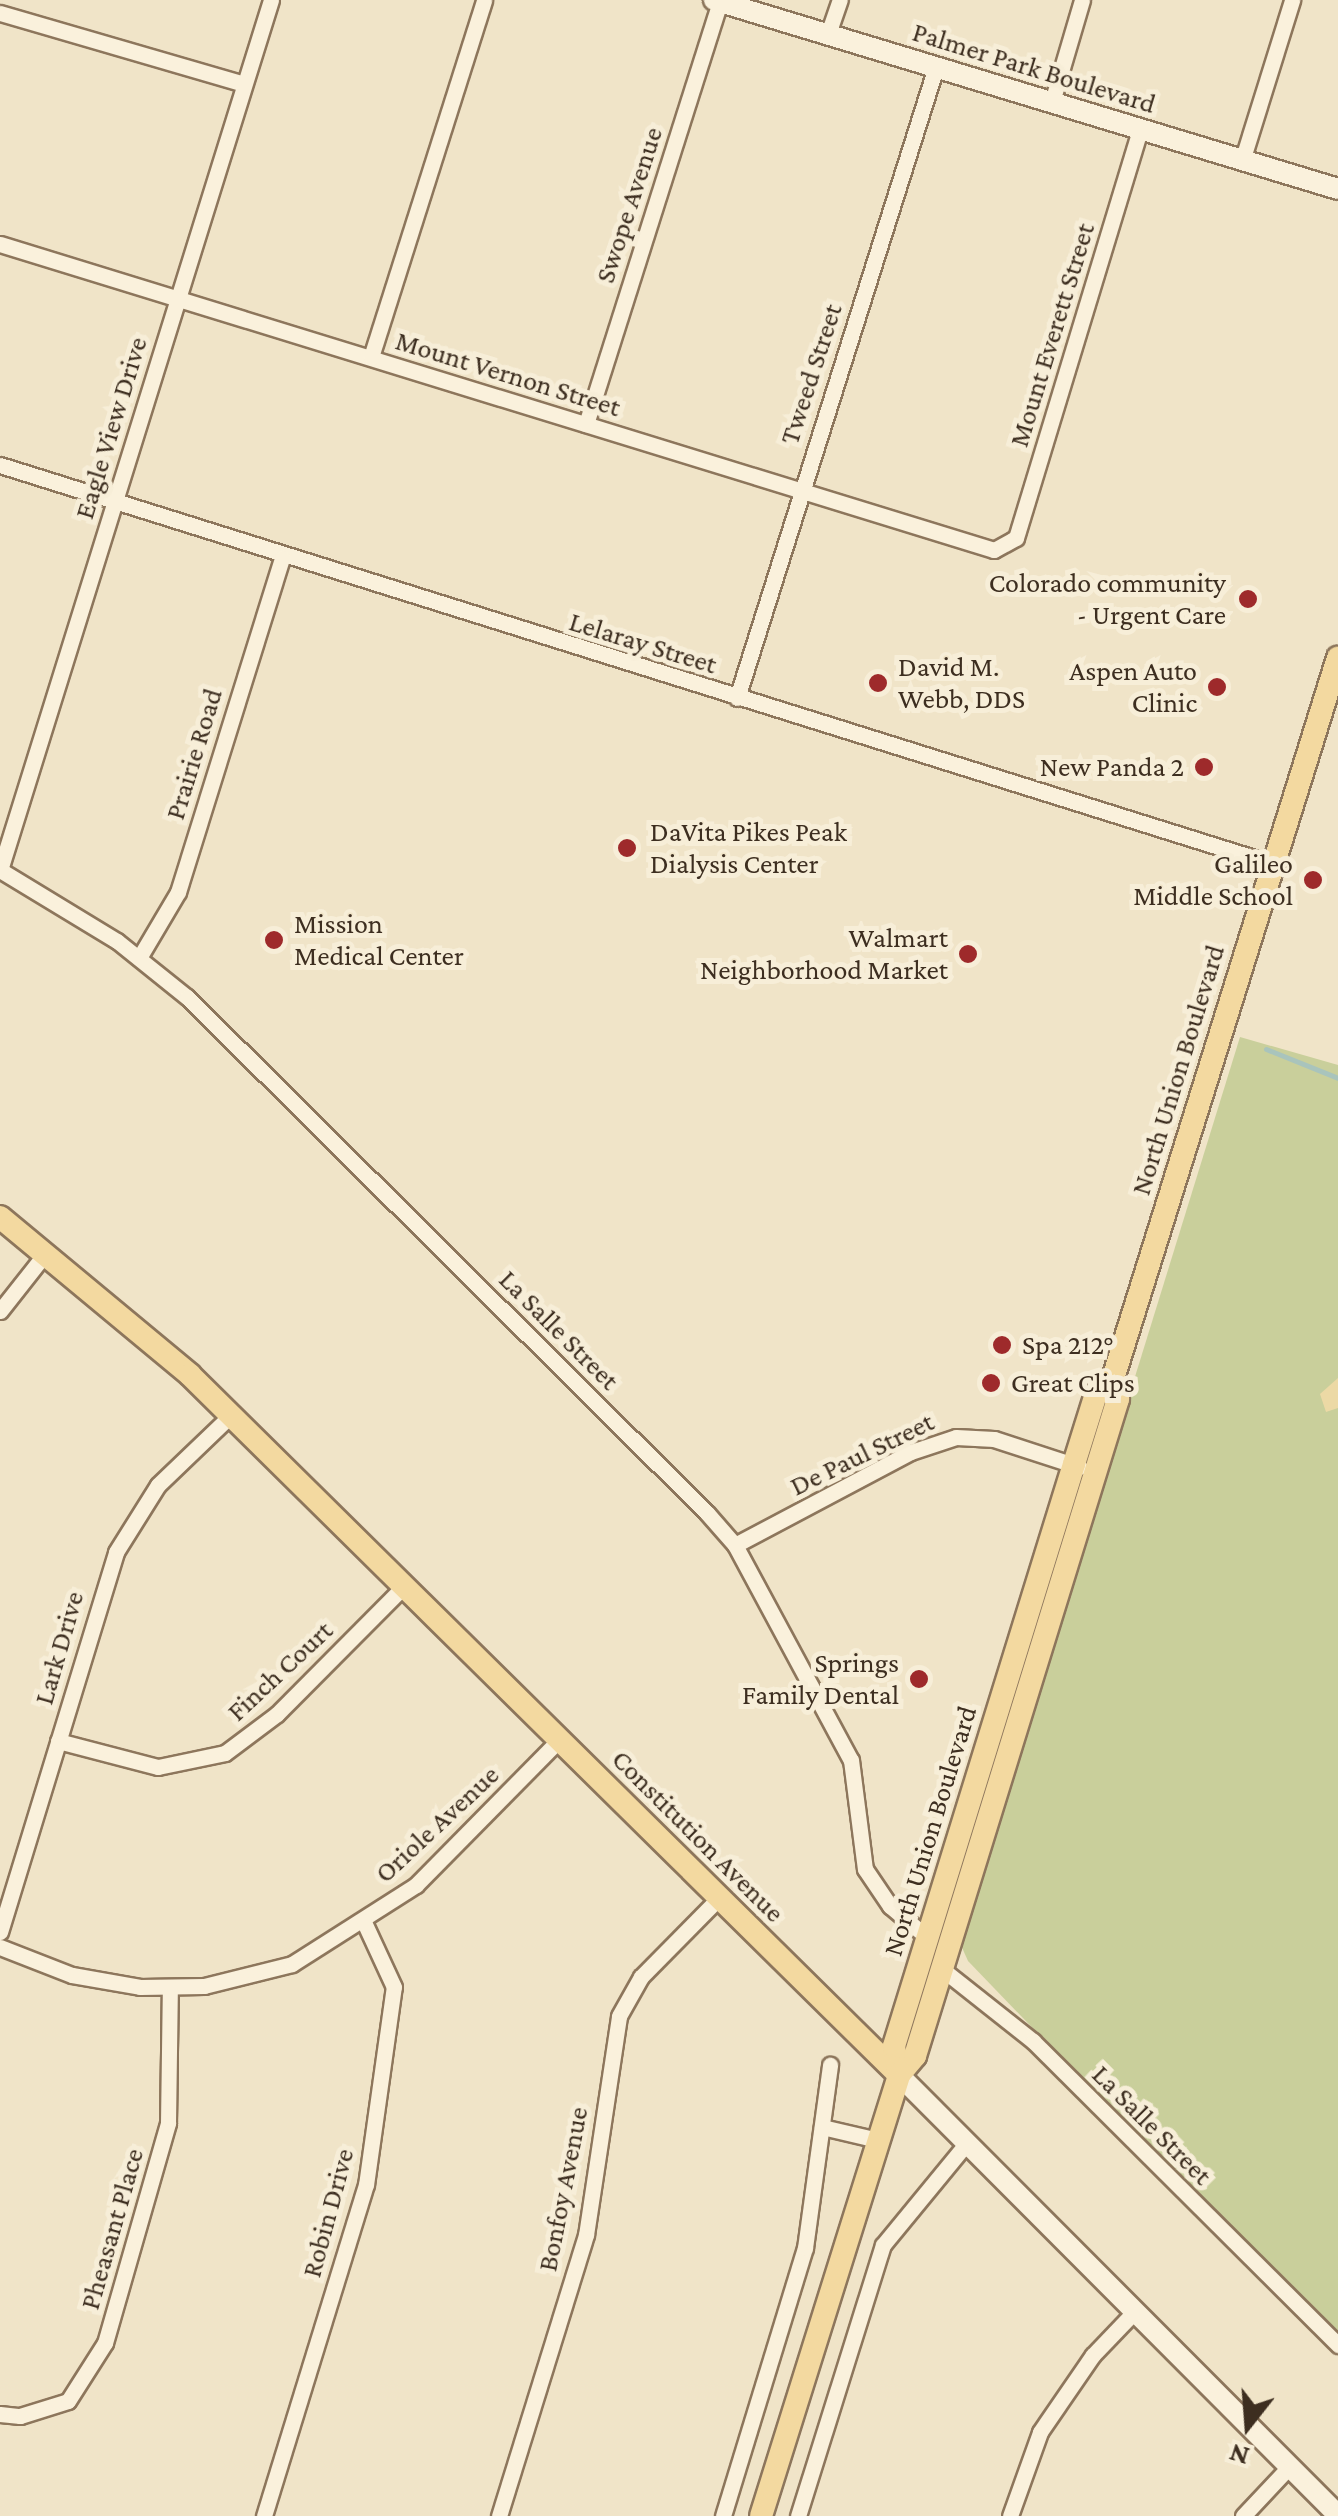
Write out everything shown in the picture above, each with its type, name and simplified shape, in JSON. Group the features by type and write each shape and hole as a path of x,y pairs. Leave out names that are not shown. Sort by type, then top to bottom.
{"main road":[{"name":"Palmer Park Boulevard","path":"717,1 1338,190"},
{"name":"North Union Boulevard","path":"761,2516 899,2075 915,2056 942,1968 1085,1468 1096,1394 1111,1385 1338,658"},
{"name":"Constitution Avenue","path":"0,1217 231,1415 899,2075 1338,2516"},
{"name":"North Union Boulevard","path":"899,2075 894,2046 1085,1468"}],"street":[{"name":"Eagle View Drive","path":"0,870 270,0"},
{"path":"372,357 484,0"},
{"path":"828,34 840,0"},
{"path":"1052,102 1082,0"},
{"path":"1242,161 1292,0"},
{"name":"Swope Avenue","path":"586,424 717,1"},
{"path":"0,13 244,84"},
{"name":"Tweed Street","path":"737,698 936,67"},
{"name":"Mount Everett Street","path":"1002,548 1016,538 1140,129"},
{"name":"Mount Vernon Street","path":"0,244 1002,548"},
{"name":"Lelaray Street","path":"0,465 282,558 1274,864"},
{"name":"Prairie Road","path":"139,958 178,892 282,558"},
{"name":"La Salle Street","path":"0,870 139,958 201,1010 735,1545 852,1760 866,1869 890,1906 928,1938"},
{"path":"0,1311 45,1254"},
{"name":"Lark Drive","path":"0,1932 104,1583 135,1516 231,1415"},
{"name":"De Paul Street","path":"735,1545 930,1442 982,1437 1085,1468"},
{"name":"Finch Court","path":"58,1741 158,1767 225,1753 276,1714 404,1586"},
{"name":"Oriole Avenue","path":"0,1947 106,1983 170,1988 244,1980 284,1966 364,1922 442,1862 558,1741"},
{"name":"Bonfoy Avenue","path":"498,2516 586,2235 619,2016 641,1978 718,1899"},
{"name":"Robin Drive","path":"264,2516 366,2185 394,1987 364,1922"},
{"name":"La Salle Street","path":"942,1968 1033,2040 1338,2345"},
{"name":"Pheasant Place","path":"0,2414 20,2416 68,2401 104,2343 168,2123 170,1988"},
{"path":"723,2516 806,2248 830,2065"},
{"path":"822,2127 878,2140"},
{"path":"798,2516 883,2244 966,2144"},
{"path":"1010,2516 1048,2420 1092,2355 1135,2311"},
{"path":"1242,2516 1289,2467"}],"green space":[{"path":"1240,1037 1338,1065 1338,2333 1100,2098 968,1961 960,1943"}],"sand":[{"path":"1338,1378 1338,1408 1326,1412 1320,1394"}],"waterway":[{"path":"1266,1049 1338,1078"}],"place":[{"name":"Colorado community - Urgent Care","path":"1248,599"},
{"name":"David M. Webb, DDS","path":"878,683"},
{"name":"Aspen Auto Clinic","path":"1217,687"},
{"name":"New Panda 2","path":"1204,767"},
{"name":"DaVita Pikes Peak Dialysis Center","path":"627,848"},
{"name":"Galileo Middle School","path":"1313,880"},
{"name":"Mission Medical Center","path":"274,940"},
{"name":"Walmart Neighborhood Market","path":"968,954"},
{"name":"Spa 212°","path":"1002,1345"},
{"name":"Great Clips","path":"991,1383"},
{"name":"Springs Family Dental","path":"919,1679"}]}
